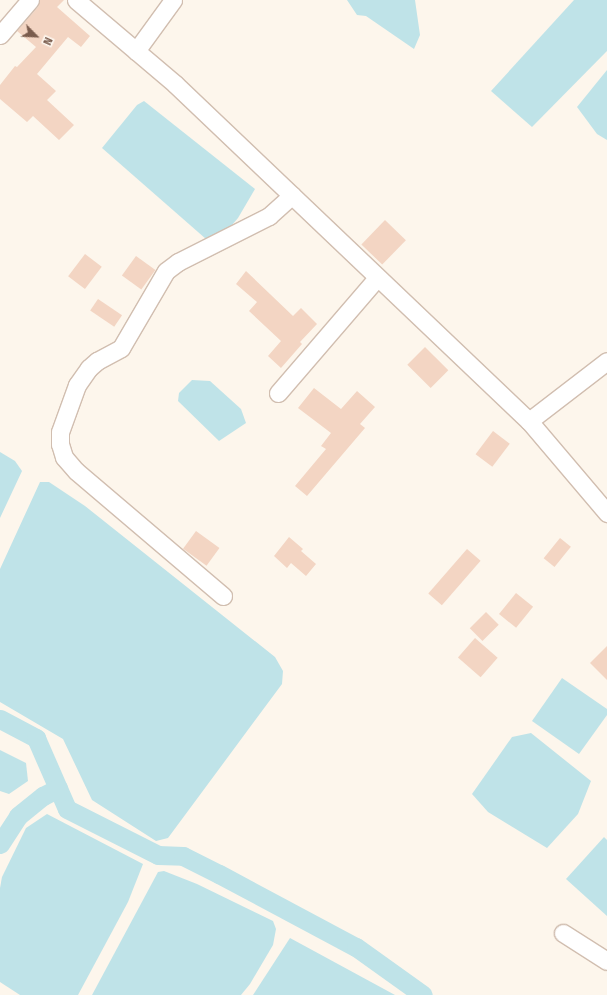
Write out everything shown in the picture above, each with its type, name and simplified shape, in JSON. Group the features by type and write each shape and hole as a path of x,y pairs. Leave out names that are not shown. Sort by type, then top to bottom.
{"street":[{"path":"0,35 30,0"},
{"path":"76,0 175,84 377,278 530,421 607,513"},
{"path":"136,52 173,0"},
{"path":"223,596 76,471 64,458 60,444 60,432 78,385 89,368 97,361 121,348 166,271 178,262 269,216 292,195"},
{"path":"278,393 377,278"},
{"path":"530,421 607,361"},
{"path":"563,933 607,961"}],"water":[{"path":"347,0 415,0 420,35 414,49 366,16 357,15"},
{"path":"574,0 607,0 607,51 532,127 491,91"},
{"path":"607,70 607,140 597,134 577,107"},
{"path":"144,101 255,189 238,218 226,232 206,239 102,148 137,105"},
{"path":"192,380 210,381 241,409 246,423 219,441 178,401 179,393"},
{"path":"0,452 15,461 22,471 0,518"},
{"path":"40,482 49,482 85,506 275,657 283,671 282,684 168,838 156,841 92,800 63,739 0,702 0,569"},
{"path":"562,678 607,709 607,715 579,754 532,721"},
{"path":"531,733 591,781 578,814 547,848 488,812 472,794 512,737"},
{"path":"0,750 26,763 28,781 9,794 0,791"},
{"path":"47,814 143,864 128,902 78,995 20,995 0,982 0,888 2,877 26,828"},
{"path":"604,837 607,840 607,916 566,879"},
{"path":"164,871 197,884 273,921 276,929 273,945 250,984 241,995 92,995 158,872"},
{"path":"290,938 395,995 253,995"}],"building":[{"path":"40,0 64,0 57,7 90,36 81,47 68,37 37,74 56,91 47,100 74,125 59,140 33,116 27,122 0,99 0,85 15,66 17,67 36,47 17,31 38,7"},
{"path":"385,220 406,240 382,265 361,244"},
{"path":"85,254 102,267 85,289 68,276"},
{"path":"136,256 155,270 141,290 122,275"},
{"path":"246,271 293,316 301,308 317,324 300,342 302,344 281,368 268,356 281,341 249,311 257,302 236,284"},
{"path":"98,299 122,315 114,327 90,311"},
{"path":"425,347 448,370 431,388 407,365"},
{"path":"314,388 341,409 357,391 375,407 360,424 365,428 307,496 295,486 326,449 321,446 331,433 298,408"},
{"path":"493,431 510,444 492,467 476,454"},
{"path":"196,531 219,548 207,566 183,549"},
{"path":"289,537 303,549 301,551 316,564 306,576 291,563 287,568 274,556"},
{"path":"560,538 571,547 555,567 544,558"},
{"path":"467,549 481,561 442,605 428,594"},
{"path":"516,593 533,607 516,628 499,614"},
{"path":"486,612 499,625 482,641 470,628"},
{"path":"475,638 498,658 481,677 458,658"},
{"path":"607,646 607,680 590,663"}],"waterway":[{"path":"0,719 36,738 67,809 158,855 183,856 219,874 356,947 423,995"},
{"path":"0,844 18,816 43,796 58,788"}]}
